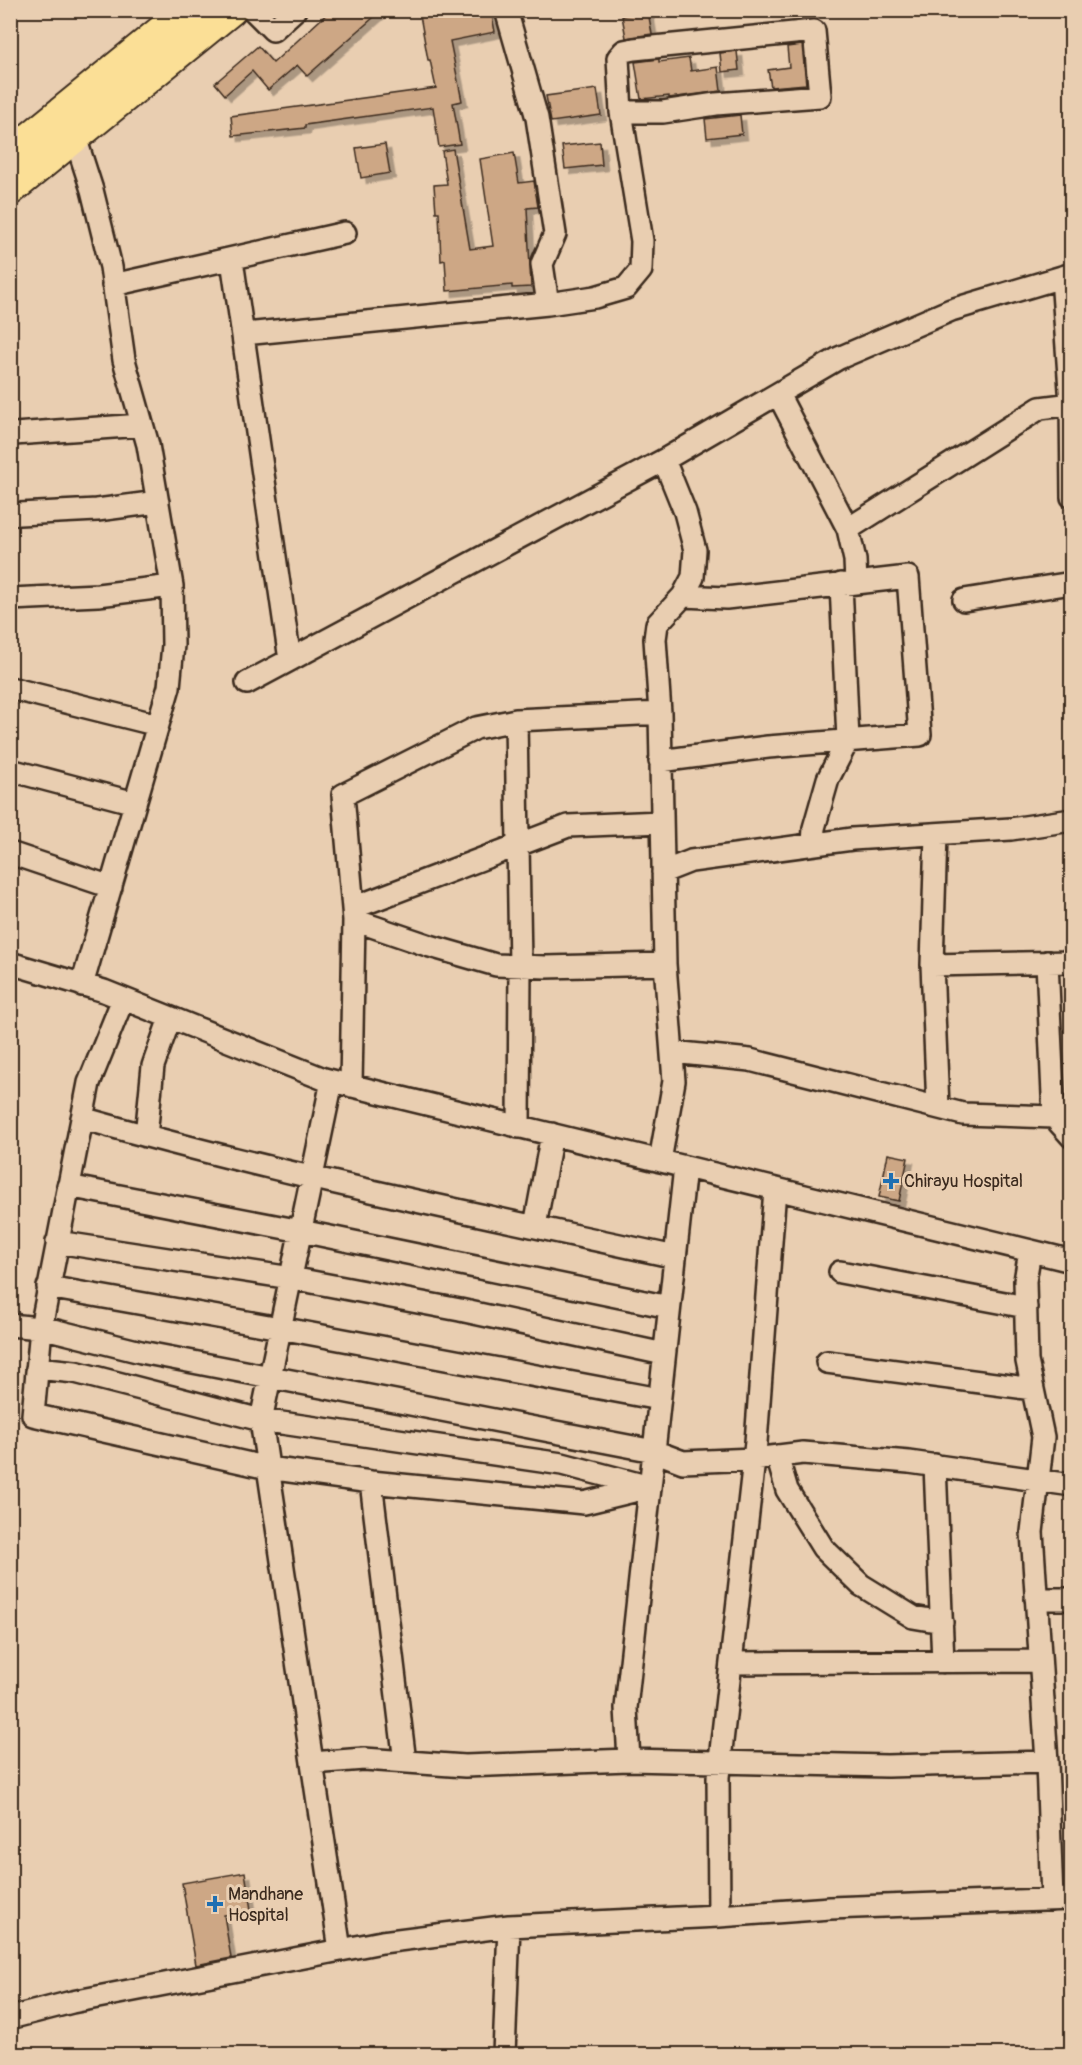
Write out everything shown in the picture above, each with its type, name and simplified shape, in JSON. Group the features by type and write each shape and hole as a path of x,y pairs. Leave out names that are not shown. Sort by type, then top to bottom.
{"highway":[{"path":"10,154 187,10"},
{"path":"10,190 231,10"}],"street":[{"path":"253,10 273,30 295,10"},
{"path":"506,10 537,118 555,234 542,264 548,303"},
{"path":"244,334 548,303 595,297 626,288 641,270 642,240 621,112 618,58 624,51 814,32 820,96 717,104 663,112 621,112"},
{"path":"75,137 92,190 111,267 124,360 148,445 172,586 172,656 169,687 82,985"},
{"path":"113,285 345,233"},
{"path":"232,260 290,660"},
{"path":"247,683 664,460 838,358 951,310 1067,275 1071,497"},
{"path":"778,394 848,529 855,560 849,584 848,740 828,778 814,828 813,844"},
{"path":"848,529 1040,408 1071,404"},
{"path":"14,434 142,425"},
{"path":"660,1161 674,1081 665,964 660,713 655,639 657,624 683,596 693,577 695,550 685,512 664,460"},
{"path":"19,514 97,510 158,502"},
{"path":"660,761 768,747 920,735 908,577 726,598 683,596"},
{"path":"964,600 1071,583"},
{"path":"10,599 98,595 172,586"},
{"path":"10,687 158,725"},
{"path":"340,1950 261,1420 312,1178 342,1083 353,914 343,795 476,728 516,720 660,713"},
{"path":"516,720 520,966 519,1127"},
{"path":"10,770 135,803"},
{"path":"663,872 691,861 852,839 1011,829 1071,820"},
{"path":"353,914 568,826 661,822"},
{"path":"936,834 932,965 938,1107"},
{"path":"10,853 111,887"},
{"path":"353,914 430,946 496,965 665,964"},
{"path":"1047,962 1054,1117 1071,1137"},
{"path":"932,965 1071,962"},
{"path":"10,963 123,999 342,1083 1071,1261"},
{"path":"123,999 89,1083 40,1328 33,1415 268,1468 371,1482 584,1503 650,1487"},
{"path":"146,1136 153,1066 170,1018"},
{"path":"672,1052 750,1060 963,1114 1054,1117"},
{"path":"82,1118 312,1178 675,1257"},
{"path":"535,1226 552,1134"},
{"path":"628,1760 626,1708 686,1167"},
{"path":"68,1186 301,1231 669,1307"},
{"path":"719,1916 718,1777 754,1459 775,1189"},
{"path":"57,1242 291,1278 460,1310 664,1354"},
{"path":"10,2018 72,2002 382,1941 509,1926 830,1908 1062,1899 1047,1762 1032,1532 1042,1437 1027,1361 1025,1281 1030,1251"},
{"path":"840,1272 1026,1306"},
{"path":"48,1287 659,1399"},
{"path":"10,1325 40,1328 141,1352 654,1451 683,1462 754,1459 803,1453 935,1465 1071,1485"},
{"path":"827,1362 1033,1389"},
{"path":"37,1368 75,1372 261,1420 562,1464 650,1487"},
{"path":"777,1456 787,1490 823,1548 861,1585 913,1617 942,1622"},
{"path":"935,1465 943,1662"},
{"path":"371,1482 405,1762"},
{"path":"1036,1599 1071,1599"},
{"path":"731,1663 1040,1661"},
{"path":"312,1763 364,1759 465,1766 628,1760 887,1766 1047,1762"},
{"path":"504,2055 509,1926"}],"building":[{"path":"331,10 382,10 307,76 297,65 268,90 252,71 225,95 215,83 258,46 273,63"},
{"path":"419,10 491,10 495,32 450,41 462,101 453,103 460,144 439,147 433,107 305,125 305,128 233,136 231,116 436,88 430,60 428,60"},
{"path":"648,11 652,34 626,38 622,16"},
{"path":"802,45 806,84 771,87 768,70 789,67 787,47"},
{"path":"737,51 739,70 722,72 720,53"},
{"path":"689,58 691,71 718,67 721,91 641,99 635,62"},
{"path":"597,89 601,115 551,122 546,96"},
{"path":"740,115 742,134 707,138 705,119"},
{"path":"600,142 602,165 565,169 562,146"},
{"path":"385,144 390,173 361,178 356,148"},
{"path":"453,149 470,249 493,246 480,159 514,153 519,183 534,181 538,207 527,208 531,287 512,288 512,285 447,291 445,260 441,261 439,212 436,212 434,185 447,184 442,151"},
{"path":"888,1154 908,1158 899,1201 879,1197"},
{"path":"245,1872 251,1910 224,1915 231,1958 196,1965 182,1883"}],"place":[{"name":"Chirayu Hospital","path":"891,1181"},
{"name":"Mandhane Hospital","path":"215,1904"}]}
